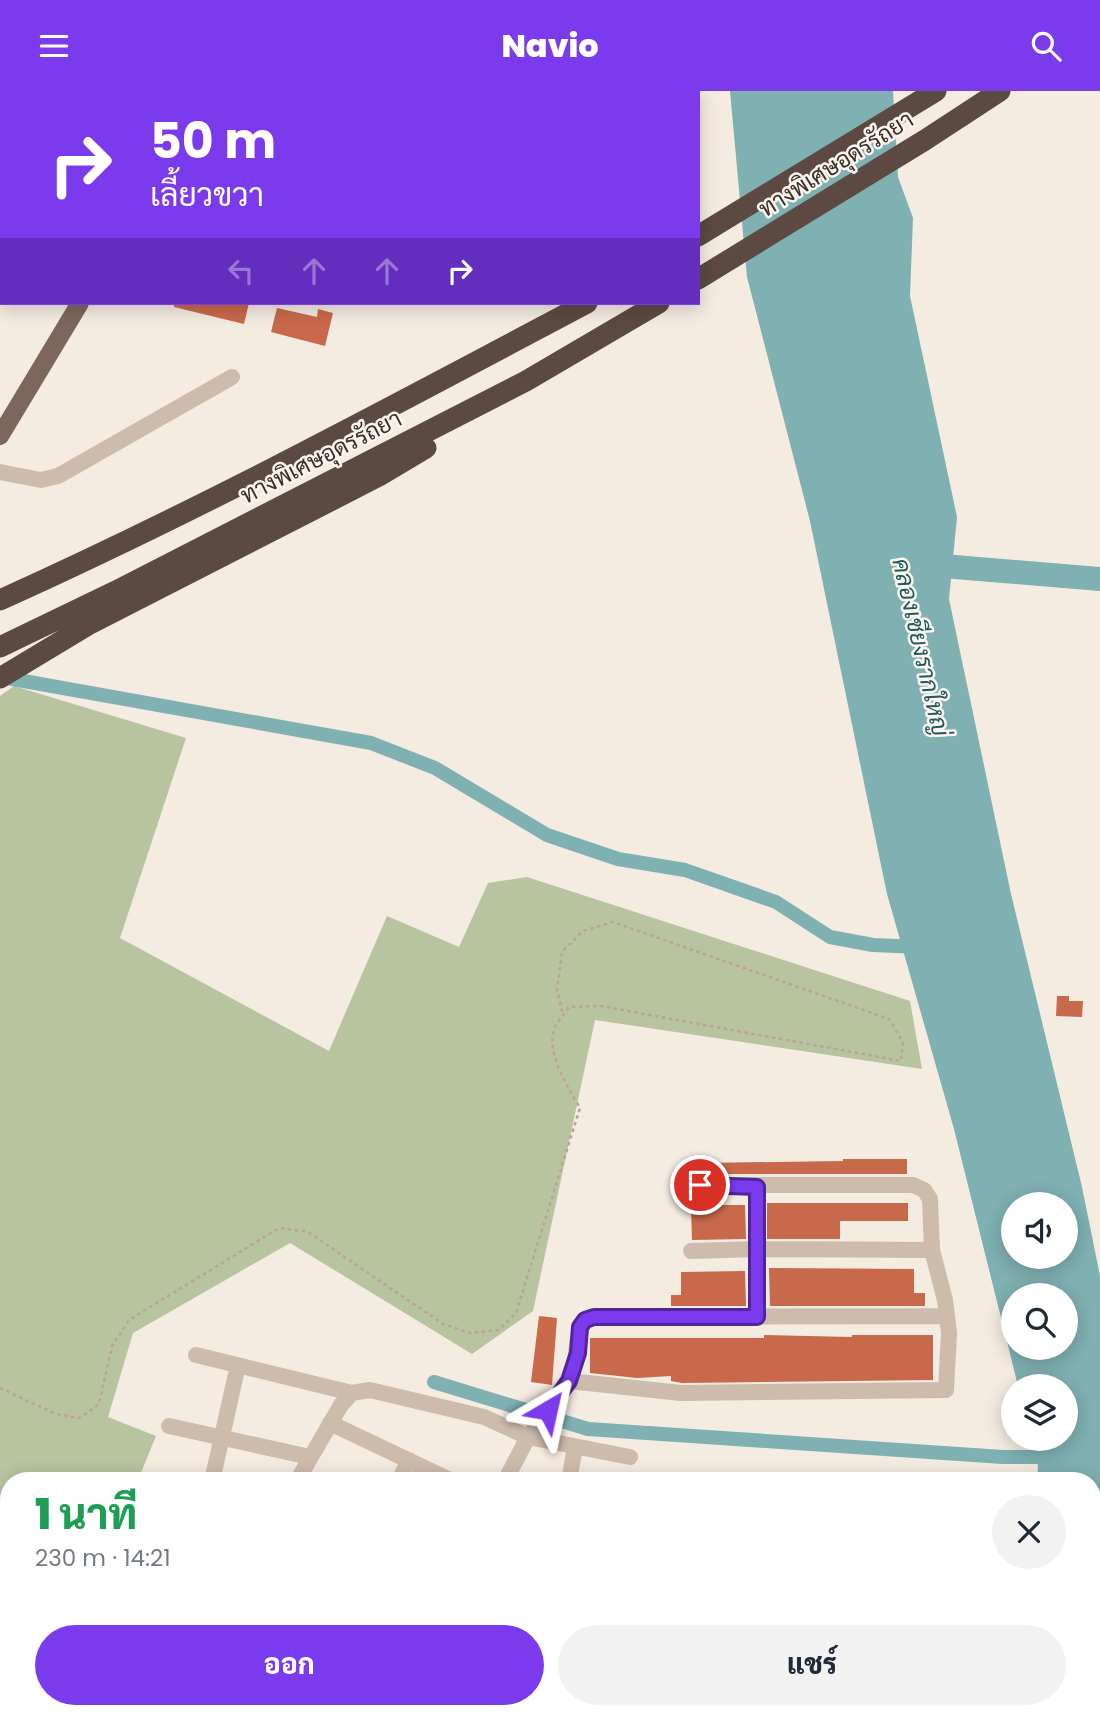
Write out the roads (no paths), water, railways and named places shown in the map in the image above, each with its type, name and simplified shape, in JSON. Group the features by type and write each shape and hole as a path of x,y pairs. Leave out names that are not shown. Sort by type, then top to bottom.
{"highway":[{"name":"ทางพิเศษอุดรรัถยา","path":"700,235 936,91"},
{"name":"ทางพิเศษอุดรรัถยา","path":"700,278 1000,91"},
{"name":"ทางพิเศษอุดรรัถยา","path":"0,600 100,555 366,421 583,305"},
{"name":"ทางพิเศษอุดรรัถยา","path":"0,647 153,572 526,381 656,305"},
{"path":"0,678 88,625 379,475 447,436 526,381"}],"main road":[{"path":"0,436 79,305"}],"street":[{"path":"0,473 41,480 58,476 232,377"},
{"path":"569,1381 681,1393 946,1390 947,1316 932,1250 930,1199 924,1190 913,1185 700,1185"},
{"path":"757,1187 757,1317"},
{"path":"691,1251 932,1250"},
{"path":"510,1472 528,1437 569,1381 578,1353 580,1327 585,1320 594,1317 947,1316"},
{"path":"196,1355 352,1393 370,1390 484,1417 528,1437 630,1457"},
{"path":"214,1472 238,1365"},
{"path":"304,1472 330,1423 352,1393"},
{"path":"330,1423 434,1472"},
{"path":"169,1426 310,1457"},
{"path":"571,1472 575,1447"},
{"path":"404,1472 410,1460"}],"water":[{"name":"คลองเชียงรากใหญ่","path":"730,91 893,91 898,177 913,218 910,296 957,517 949,599 1011,894 1082,1187 1100,1276 1100,1472 1038,1472 1034,1451 1078,1451 1078,1374 1015,1374 1012,1360 1078,1360 1078,1283 1001,1283 1001,1318 954,1129 887,894 810,521 747,277"}],"waterway":[{"name":"คลองเชียงรากใหญ่","path":"919,564 1100,579"},
{"path":"1,677 371,743 435,768 547,835 618,859 685,870 776,902 830,937 873,945 921,947"},
{"path":"434,1382 588,1429 1003,1457 1055,1457"}]}
